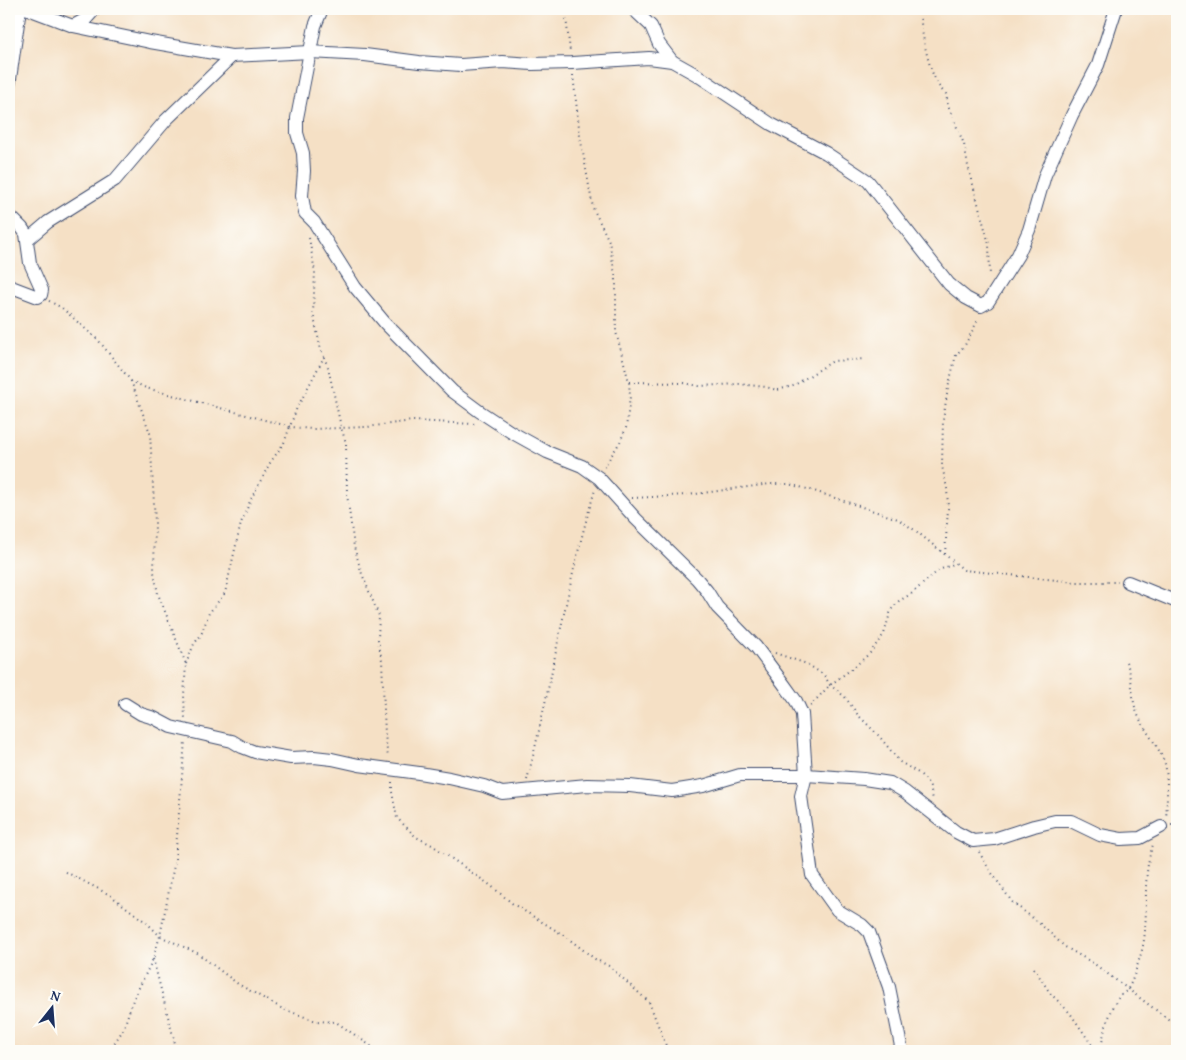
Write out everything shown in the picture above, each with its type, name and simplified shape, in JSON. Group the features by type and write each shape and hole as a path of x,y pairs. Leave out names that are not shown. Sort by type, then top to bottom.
{"street":[{"path":"9,86 20,9"},
{"path":"28,9 73,26 232,56 311,52 365,54 419,62 461,65 503,62 532,64 572,63 649,58 672,61 697,75 771,124 826,152 868,181 950,284 976,305 984,306 1018,255 1029,230 1045,175 1072,115 1098,65 1116,9"},
{"path":"73,26 86,19 95,9"},
{"path":"322,9 315,26 297,118 297,133 304,171 302,196 305,213 314,222 355,287 385,323 452,391 500,425 547,452 582,466 599,478 697,578 708,591 717,607 756,647 796,701 802,714 806,775 801,796 812,875 837,910 862,925 869,932 889,987 902,1051"},
{"path":"633,9 651,26 660,44 672,61"},
{"path":"28,239 48,222 115,180 166,120 232,56"},
{"path":"9,215 22,228 28,239 30,263 42,290 40,297 9,286"},
{"path":"1128,582 1177,602"},
{"path":"124,704 141,714 171,727 232,741 255,752 291,758 323,758 449,778 502,793 601,785 672,791 702,786 740,775 806,775 864,779 890,783 905,792 956,832 973,841 994,840 1055,821 1071,821 1100,835 1121,840 1140,838 1161,827"}],"path":[{"path":"523,792 540,732 574,566 599,478 626,428 630,397 629,382 616,332 616,280 610,258 609,241 593,208 580,136 565,9"},
{"path":"918,9 924,45 935,79 941,90 946,94 948,106 964,144 989,244 990,283 996,288"},
{"path":"308,233 315,272 314,312 321,350 328,367 346,444 347,494 354,547 362,574 379,616 378,640 382,660 386,752 392,769 392,792 397,818 416,837 432,844 490,885 513,904 565,936 595,959 610,966 649,1002 668,1051"},
{"path":"40,297 62,308 99,341 130,380 150,433 155,522 154,572 158,594 186,664"},
{"path":"945,554 948,508 947,488 942,466 943,420 948,388 956,355 964,345 984,306"},
{"path":"109,1051 123,1030 133,1000 153,959 160,936 176,860 186,731 184,695 186,664 194,644 201,635 209,613 224,592 241,524 251,499 291,428 296,410 324,357"},
{"path":"629,382 684,383 699,386 739,384 777,390 793,386 833,362 865,359"},
{"path":"130,380 146,388 291,428 367,427 412,421 500,425"},
{"path":"620,501 634,498 688,495 770,484 788,484 898,519 916,531 964,570 1075,582 1128,582"},
{"path":"802,714 830,685 870,653 884,634 891,610 899,601 911,594 939,570 956,563"},
{"path":"756,647 807,664 824,674 830,685 845,697 858,715 879,736 900,762 920,774 929,784 937,816"},
{"path":"1102,1051 1101,1041 1113,1008 1120,996 1128,989 1141,952 1146,914 1146,873 1152,847 1166,817 1165,765 1154,742 1142,724 1134,705 1130,670 1126,662"},
{"path":"973,841 1012,902 1066,947 1093,962 1177,1024"},
{"path":"66,872 110,895 160,936 197,953 238,984 283,1008 316,1021 336,1022 378,1051"},
{"path":"153,959 176,1051"},
{"path":"1034,968 1050,994 1070,1013 1096,1051"}]}
